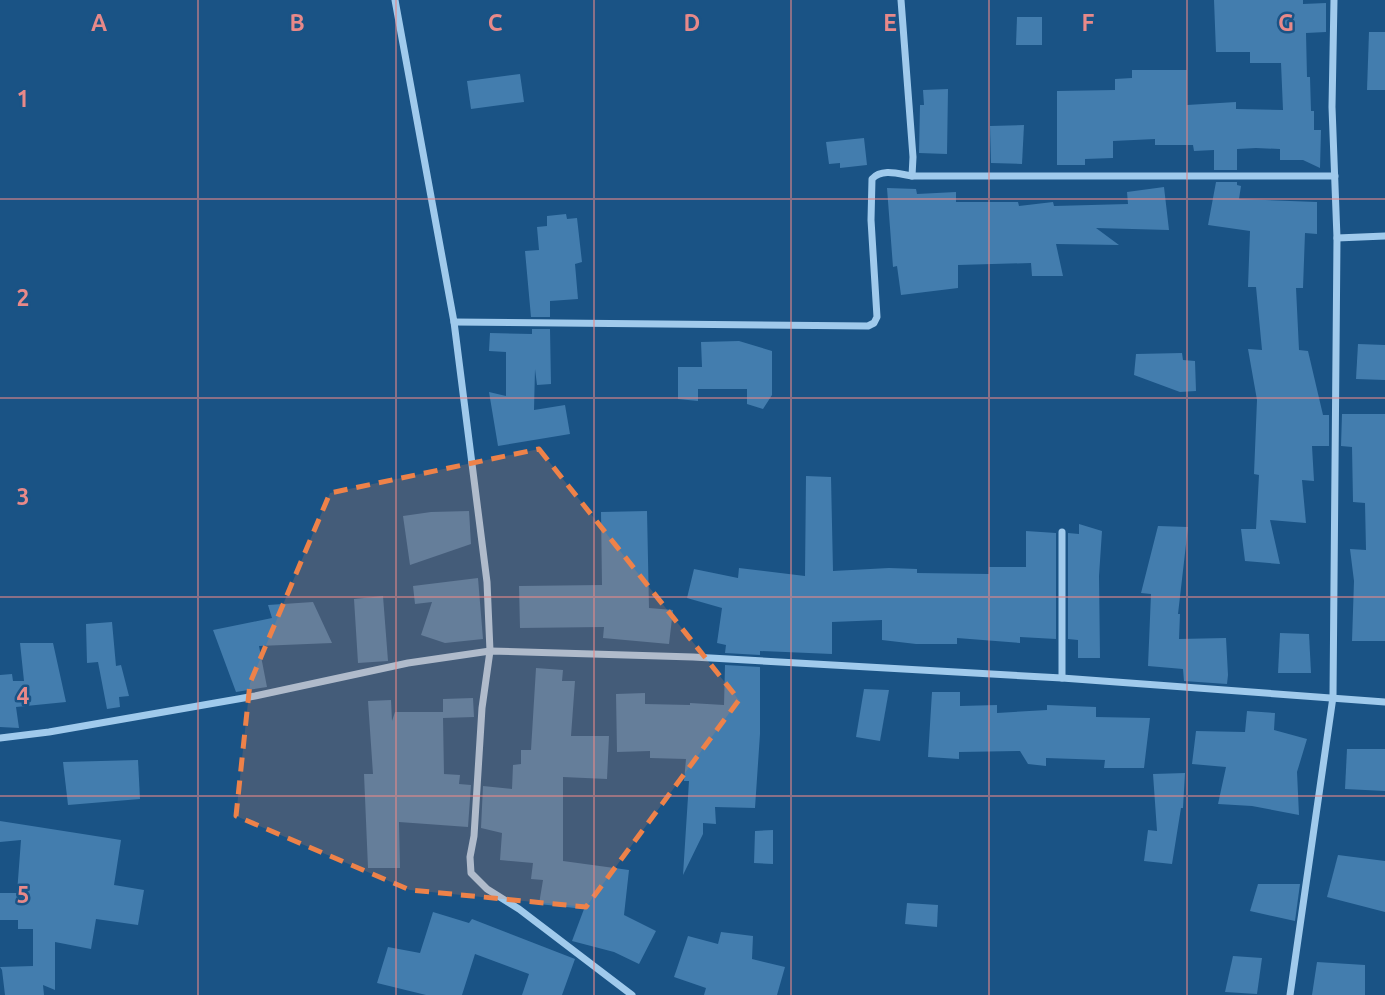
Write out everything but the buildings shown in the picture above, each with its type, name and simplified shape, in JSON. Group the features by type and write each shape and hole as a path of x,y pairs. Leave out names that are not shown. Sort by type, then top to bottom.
{"street":[{"path":"395,0 454,322 487,582 490,651 482,708 471,873 486,889 520,909 632,995"},
{"path":"901,0 913,157 912,176"},
{"path":"1290,995 1333,697 1337,238 1332,107 1334,0"},
{"path":"454,322 869,326 877,317 871,220 872,179 883,172 912,176 1335,176"},
{"path":"1337,238 1385,236"},
{"path":"1062,532 1062,678"},
{"path":"0,738 214,703 408,663 490,651 693,657 1062,678 1385,702"}],"highlighted area":[{"path":"539,449 739,700 586,907 410,890 236,816 250,683 330,493"}]}
